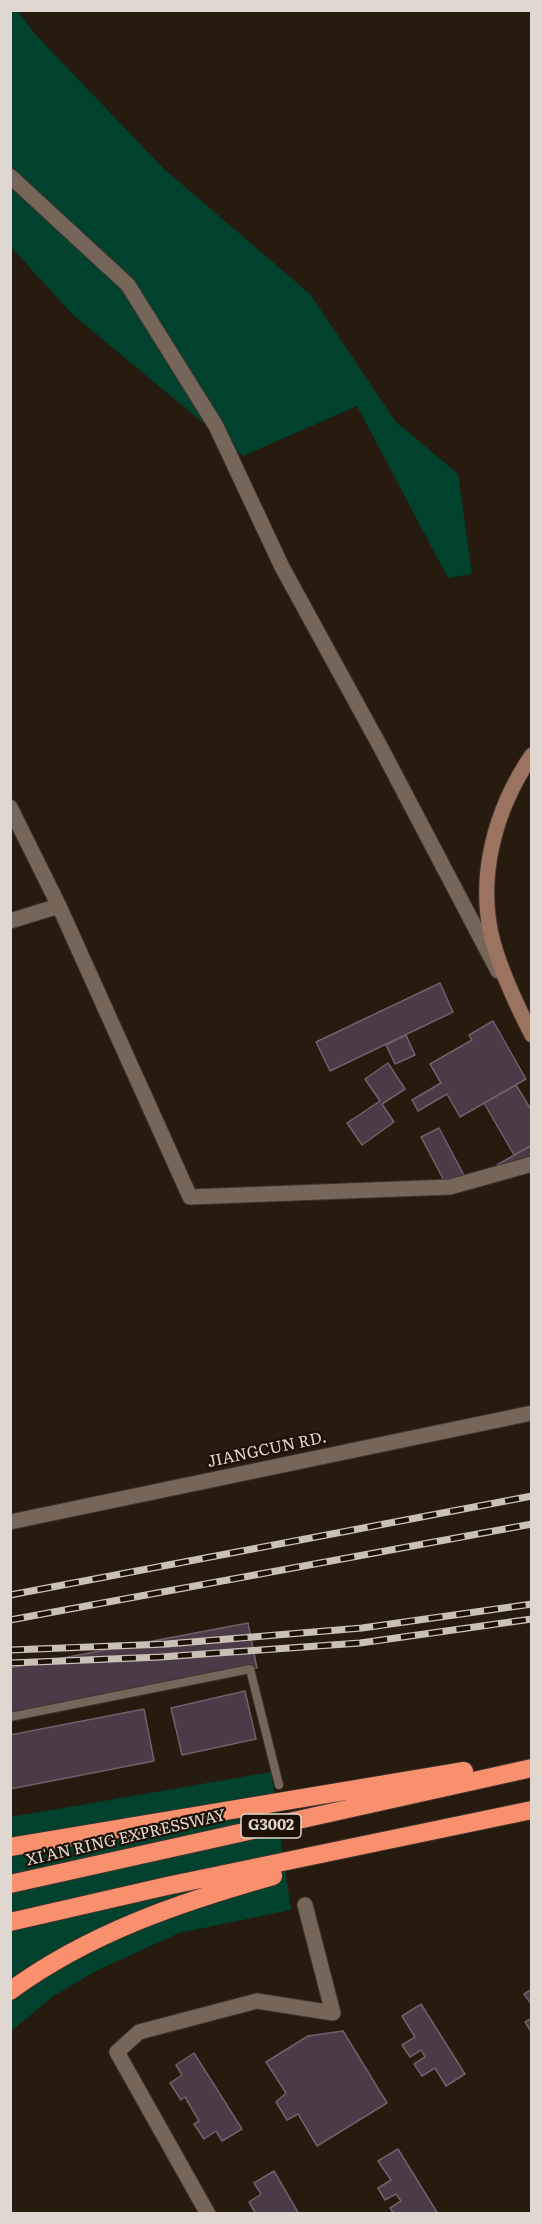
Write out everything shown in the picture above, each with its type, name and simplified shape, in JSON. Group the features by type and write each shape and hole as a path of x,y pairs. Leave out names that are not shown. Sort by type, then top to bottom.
{"highway":[{"path":"10,1847 362,1787 531,1761"},
{"name":"XI'AN RING EXPRESSWAY","path":"10,1884 531,1768"},
{"name":"G3002","path":"10,1922 167,1886 531,1810"},
{"path":"10,1991 75,1950 143,1919 222,1890 399,1839"}],"main road":[{"path":"531,755 508,794 500,816 490,856 487,904 493,941 531,1035"}],"street":[{"path":"10,176 128,285 216,426 282,567 523,1018"},
{"path":"10,807 59,906 190,1197 450,1187 531,1164"},
{"path":"10,921 59,906"},
{"name":"JIANGCUN RD.","path":"10,1522 531,1413"},
{"path":"208,2214 117,2052 140,2032 257,2001 333,2013 305,1905"}],"lane":[{"path":"10,1717 250,1669 279,1785"}],"green space":[{"path":"17,10 35,34 163,168 310,294 395,421 458,474 472,574 448,578 357,406 243,456 72,314 11,247 10,11"},
{"path":"271,1772 291,1910 179,1933 98,1970 55,1995 11,2031 11,1817"}],"building":[{"path":"440,983 453,1012 330,1071 316,1042"},
{"path":"493,1021 526,1079 460,1117 447,1094 418,1111 412,1100 441,1083 430,1064 472,1040 469,1035"},
{"path":"406,1035 415,1055 395,1064 386,1045"},
{"path":"388,1063 405,1089 382,1104 394,1122 362,1145 347,1123 380,1101 365,1079"},
{"path":"516,1085 532,1111 532,1145 514,1155 484,1103"},
{"path":"439,1128 466,1179 448,1188 421,1137"},
{"path":"532,1145 532,1162 504,1178 497,1165"},
{"path":"248,1623 257,1668 10,1714 10,1668"},
{"path":"245,1691 256,1739 182,1755 171,1708"},
{"path":"144,1709 154,1761 10,1789 10,1735"},
{"path":"532,1989 532,2005 524,1994"},
{"path":"421,2004 465,2074 446,2086 435,2068 422,2076 414,2064 425,2057 421,2050 410,2057 402,2045 415,2037 402,2016"},
{"path":"532,2018 532,2033 525,2022"},
{"path":"343,2031 387,2103 317,2146 298,2114 287,2120 276,2102 286,2093 266,2062 308,2036"},
{"path":"194,2053 242,2129 222,2141 216,2131 204,2139 194,2124 199,2121 185,2097 181,2100 170,2083 182,2075 176,2065"},
{"path":"398,2149 438,2214 394,2214 390,2208 401,2201 396,2194 385,2200 378,2188 391,2180 378,2161"},
{"path":"274,2171 299,2214 256,2214 249,2202 261,2194 254,2183"}],"railway":[{"path":"10,1595 532,1496"},
{"path":"10,1620 532,1524"},
{"path":"10,1650 167,1644 362,1628 532,1604"},
{"path":"10,1663 161,1657 360,1643 532,1619"}]}
